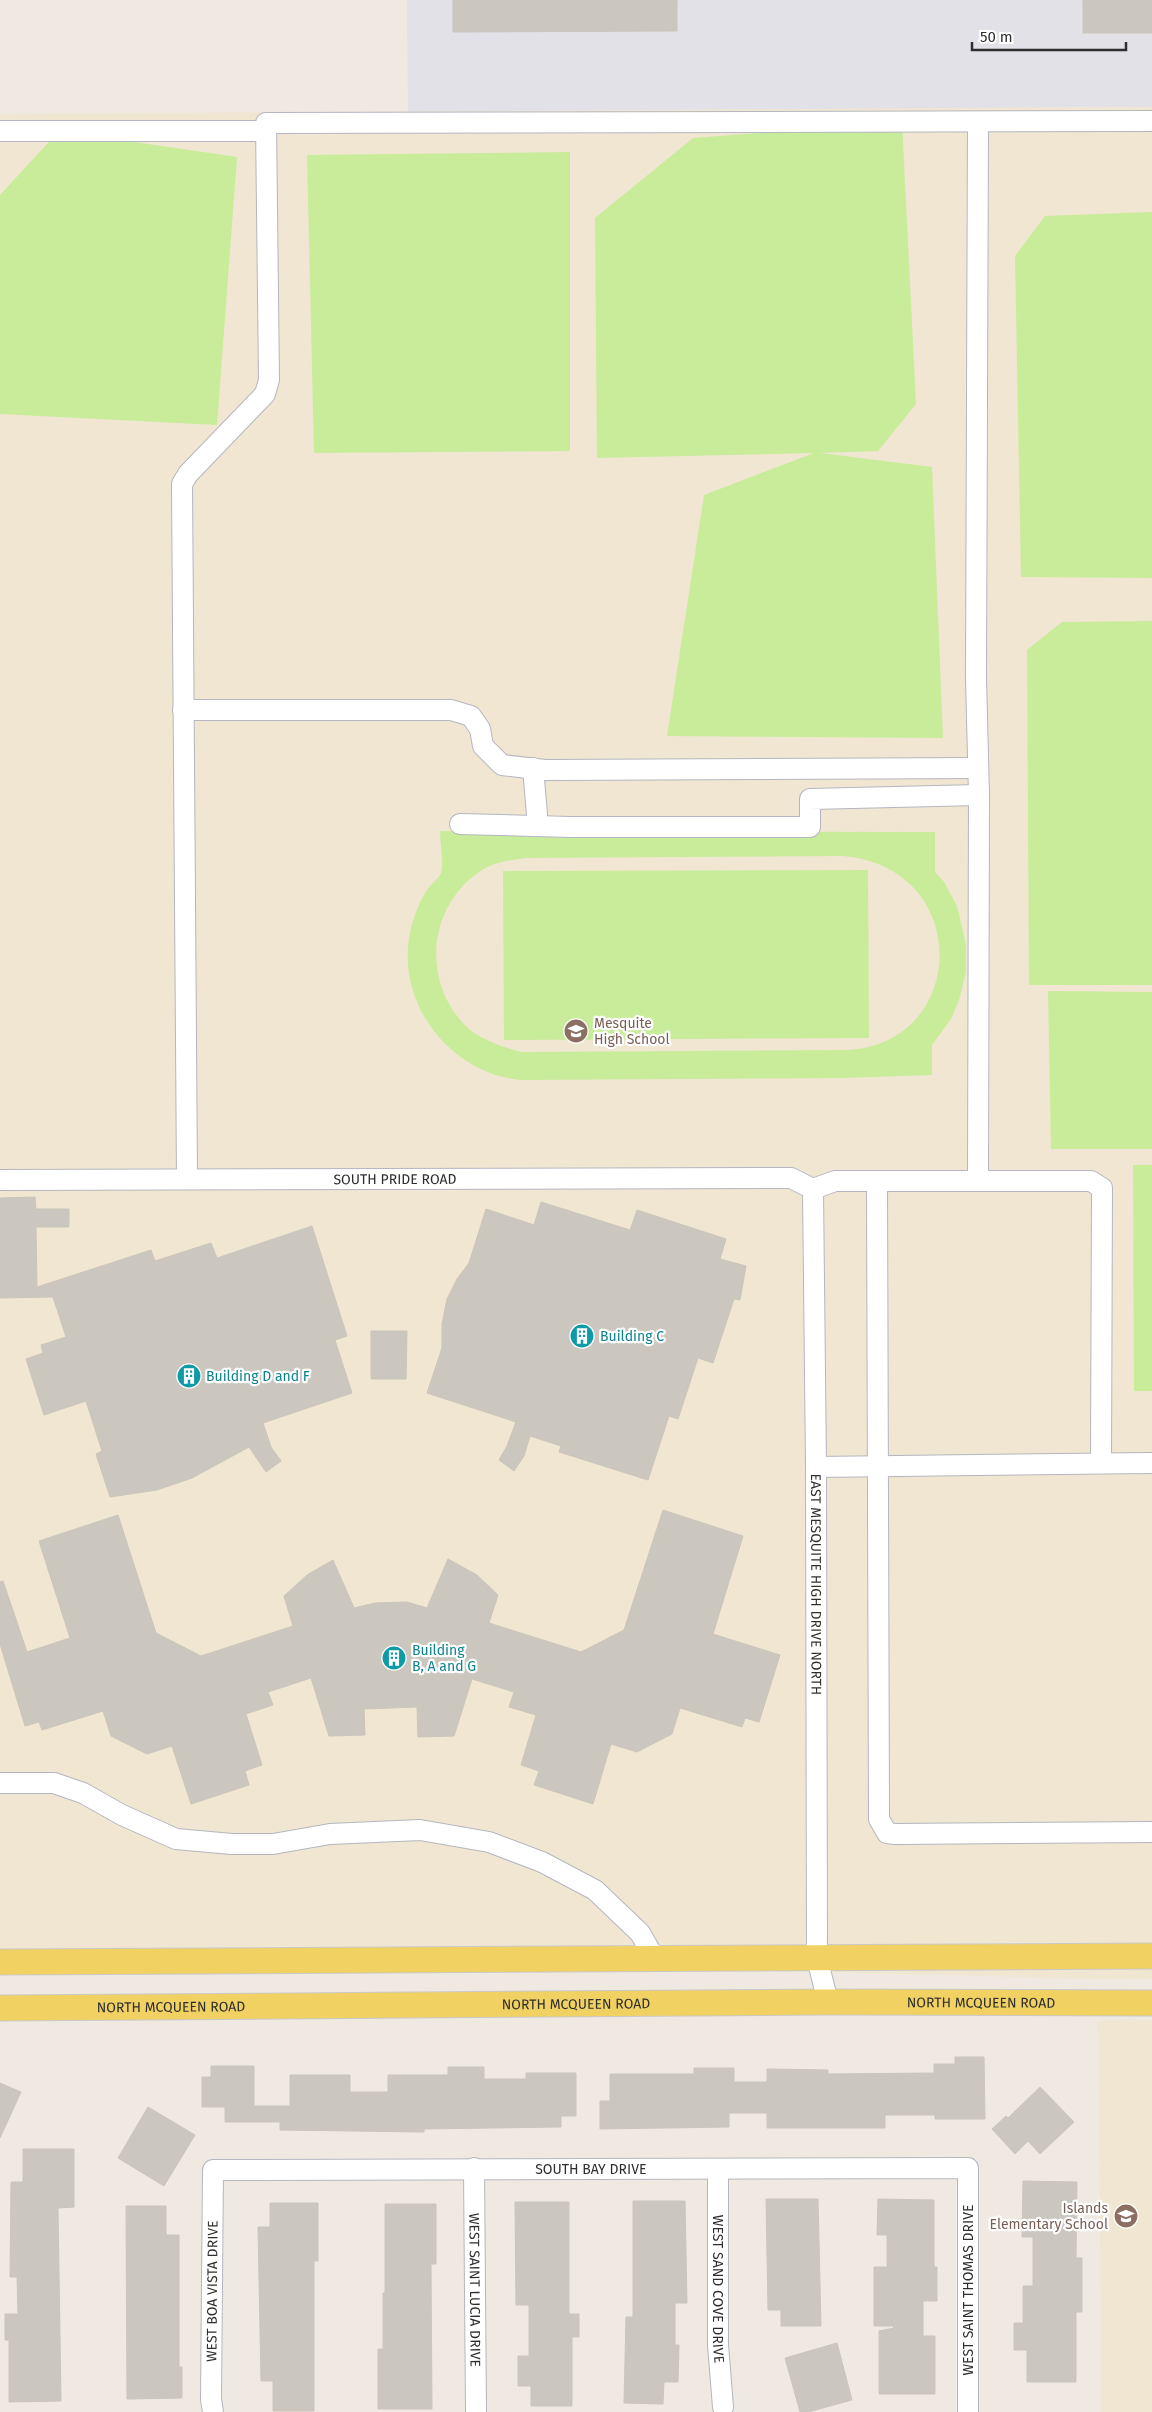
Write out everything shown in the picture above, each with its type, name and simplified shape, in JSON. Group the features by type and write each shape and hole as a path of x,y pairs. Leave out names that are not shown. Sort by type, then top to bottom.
{"main road":[{"path":"0,1962 1152,1956"},
{"name":"NORTH MCQUEEN ROAD","path":"0,2008 828,2002 1152,2003"}],"street":[{"path":"187,1179 182,484 188,474 265,394 269,380 266,123 1152,121"},
{"path":"978,122 976,678 979,795 978,1181"},
{"path":"0,131 266,131"},
{"path":"183,710 451,710 471,716 480,729 483,746 502,765 533,768 978,768"},
{"path":"533,768 538,826"},
{"path":"460,824 810,827 810,798 979,795"},
{"name":"SOUTH PRIDE ROAD","path":"0,1180 791,1178 813,1189"},
{"path":"813,1189 835,1181 1091,1181 1102,1188 1101,1463"},
{"path":"877,1181 879,1809 881,1826 886,1833 895,1834 1152,1832"},
{"name":"EAST MESQUITE HIGH DRIVE NORTH","path":"813,1189 816,1467 817,1958 828,2002"},
{"path":"816,1467 1152,1463"},
{"path":"0,1783 54,1783 83,1794 122,1815 176,1839 232,1844 273,1844 330,1834 420,1830 489,1842 542,1862 595,1890 640,1933 655,1959"},
{"name":"WEST SAINT LUCIA DRIVE","path":"474,2168 476,2412"},
{"name":"SOUTH BAY DRIVE","path":"213,2170 968,2168"},
{"name":"WEST SAINT THOMAS DRIVE","path":"968,2168 968,2412"},
{"name":"WEST BOA VISTA DRIVE","path":"213,2170 211,2399 213,2412"},
{"name":"WEST SAND COVE DRIVE","path":"718,2170 718,2345 723,2407"}],"shaded area":[{"path":"407,0 1152,0 1152,107 408,113"},
{"name":"Mesquite High School","path":"1152,107 1152,1979 1088,1979 0,1948 0,114"},
{"name":"Islands Elementary School","path":"1152,2020 1152,2412 1102,2412 1098,2021"}],"green space":[{"path":"902,122 916,404 878,451 820,453 932,467 943,738 667,736 704,495 814,453 597,458 595,218 693,138"},
{"path":"59,131 237,157 217,425 0,414 0,195"},
{"path":"570,152 570,451 314,453 307,155"},
{"path":"1152,212 1152,578 1021,577 1015,256 1045,216"},
{"path":"1152,621 1152,985 1029,985 1027,650 1062,622"},
{"path":"440,831 935,832 935,872 944,882 957,906 966,945 966,972 959,1000 951,1019 932,1045 932,1075 843,1078 519,1080 490,1073 470,1063 452,1050 437,1035 424,1017 415,997 410,977 408,955 410,933 415,916 421,900 442,869","holes":["843,856 886,867 916,890 934,921 940,956 933,990 915,1020 886,1041 845,1050 521,1052 487,1040 469,1029 453,1011 443,991 437,969 436,946 441,925 450,904 463,885 482,870 503,862 526,858"]},
{"path":"868,870 869,1038 504,1040 503,871"},
{"path":"1048,991 1152,992 1152,1149 1051,1149"},
{"path":"1133,1165 1152,1165 1152,1391 1134,1391"}],"building":[{"path":"453,0 677,0 677,31 453,32"},
{"path":"1083,0 1152,0 1152,33 1083,33"},
{"name":"Building D and F","path":"35,1197 36,1209 69,1209 69,1227 36,1227 37,1287 151,1250 155,1261 211,1243 217,1258 312,1226 347,1336 335,1340 352,1393 263,1423 271,1447 281,1461 266,1472 249,1447 192,1478 157,1490 110,1497 96,1454 102,1451 86,1401 44,1415 26,1359 43,1353 41,1345 66,1337 53,1297 0,1298 0,1198"},
{"name":"Building C","path":"541,1202 630,1230 637,1210 726,1239 720,1259 746,1266 740,1300 734,1299 713,1363 698,1358 678,1419 669,1416 648,1480 559,1452 561,1446 530,1436 524,1456 514,1471 499,1460 507,1446 516,1422 427,1393 442,1348 442,1324 447,1299 457,1279 469,1263 486,1209 534,1225"},
{"path":"371,1331 407,1331 406,1379 371,1379"},
{"name":"Building B, A and G","path":"663,1510 743,1536 713,1634 780,1655 759,1722 745,1718 742,1727 680,1708 672,1734 637,1752 611,1744 593,1804 534,1785 539,1771 521,1765 536,1715 509,1707 514,1692 472,1679 454,1736 418,1737 417,1707 364,1709 365,1735 329,1736 311,1678 268,1692 273,1705 246,1714 262,1765 245,1771 249,1785 191,1804 172,1746 147,1754 111,1736 103,1711 42,1730 39,1722 25,1726 0,1644 0,1582 3,1581 27,1652 70,1638 39,1541 118,1515 156,1633 201,1656 293,1626 284,1596 307,1575 333,1560 354,1608 375,1603 407,1602 427,1608 448,1559 477,1575 498,1595 489,1623 581,1652 624,1630"},
{"path":"955,2057 984,2057 985,2119 935,2119 935,2115 885,2115 885,2128 767,2128 767,2113 729,2113 729,2127 600,2129 600,2101 610,2101 610,2074 694,2074 694,2068 734,2068 734,2082 767,2082 767,2069 828,2070 828,2074 934,2073 934,2064 955,2064"},
{"path":"211,2066 254,2066 254,2106 290,2106 290,2075 350,2075 350,2092 388,2092 388,2075 448,2075 448,2067 484,2067 484,2079 526,2079 526,2073 576,2073 576,2116 561,2116 561,2127 424,2129 424,2132 280,2130 280,2122 225,2122 225,2107 202,2107 202,2077 211,2077"},
{"path":"0,2083 21,2092 0,2138"},
{"path":"1040,2087 1074,2122 1040,2154 1028,2141 1015,2154 992,2129 1006,2116 1008,2118"},
{"path":"148,2107 195,2135 164,2186 118,2158"},
{"path":"23,2149 74,2149 74,2207 58,2208 61,2401 9,2402 9,2340 5,2340 5,2314 18,2314 17,2277 10,2277 11,2182 23,2182"},
{"path":"1023,2181 1077,2182 1076,2258 1082,2258 1082,2312 1076,2312 1076,2382 1027,2382 1027,2350 1014,2350 1014,2323 1023,2323 1023,2286 1033,2286 1033,2237 1022,2237"},
{"path":"766,2199 818,2199 821,2326 781,2326 781,2310 768,2310"},
{"path":"878,2199 934,2200 934,2267 937,2267 937,2301 923,2301 923,2336 935,2336 935,2394 879,2394 879,2331 894,2328 893,2326 874,2326 874,2267 887,2267 887,2235 877,2235"},
{"path":"633,2201 685,2201 687,2303 675,2303 675,2345 679,2345 678,2382 664,2382 663,2404 624,2403 626,2317 633,2317"},
{"path":"515,2202 569,2202 569,2314 579,2314 579,2337 572,2337 572,2406 531,2406 531,2386 518,2386 518,2356 529,2356 529,2305 516,2305"},
{"path":"270,2203 318,2203 318,2261 314,2261 314,2411 273,2411 273,2381 261,2381 258,2227 270,2227"},
{"path":"385,2204 436,2204 436,2264 431,2264 432,2409 378,2409 378,2349 383,2349 383,2293 385,2293"},
{"path":"126,2206 166,2206 166,2235 179,2235 179,2367 182,2367 182,2398 127,2399"},
{"path":"837,2343 852,2400 808,2412 800,2412 785,2358"}],"place":[{"name":"Mesquite High School","path":"576,1031"},
{"name":"Building C","path":"582,1336"},
{"name":"Building D and F","path":"189,1376"},
{"name":"Building B, A and G","path":"394,1658"},
{"name":"Islands Elementary School","path":"1126,2216"}]}
